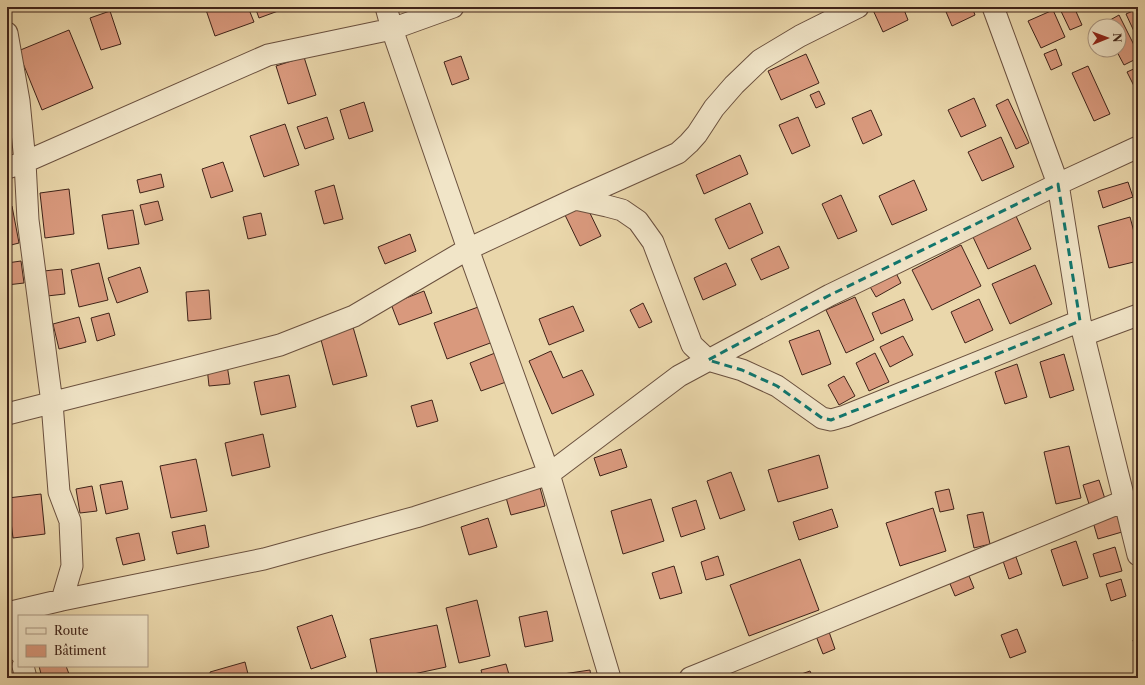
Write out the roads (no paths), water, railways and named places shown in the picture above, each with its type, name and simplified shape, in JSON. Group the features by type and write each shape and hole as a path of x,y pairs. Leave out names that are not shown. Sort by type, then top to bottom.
{"street":[{"path":"386,7 392,29 468,249 549,474 610,678"},
{"path":"16,165 268,55 392,29 453,7"},
{"path":"7,414 280,345 354,316 468,249 678,153 697,134 714,108 734,85 760,60 800,36 858,7"},
{"path":"993,7 1058,184 1082,328 1138,555"},
{"path":"7,33 19,101 16,165 28,220 52,403 59,492 70,521 72,566 62,600"},
{"path":"18,648 8,613 62,600 264,559 416,517 549,474 679,376 830,295 1058,184 1138,147"},
{"path":"575,199 622,210 638,221 653,242 692,345 708,360 742,370 777,386 822,418 832,420 845,416 1082,328 1138,315"},
{"path":"690,678 1124,501"},
{"path":"23,667 26,678"}]}
